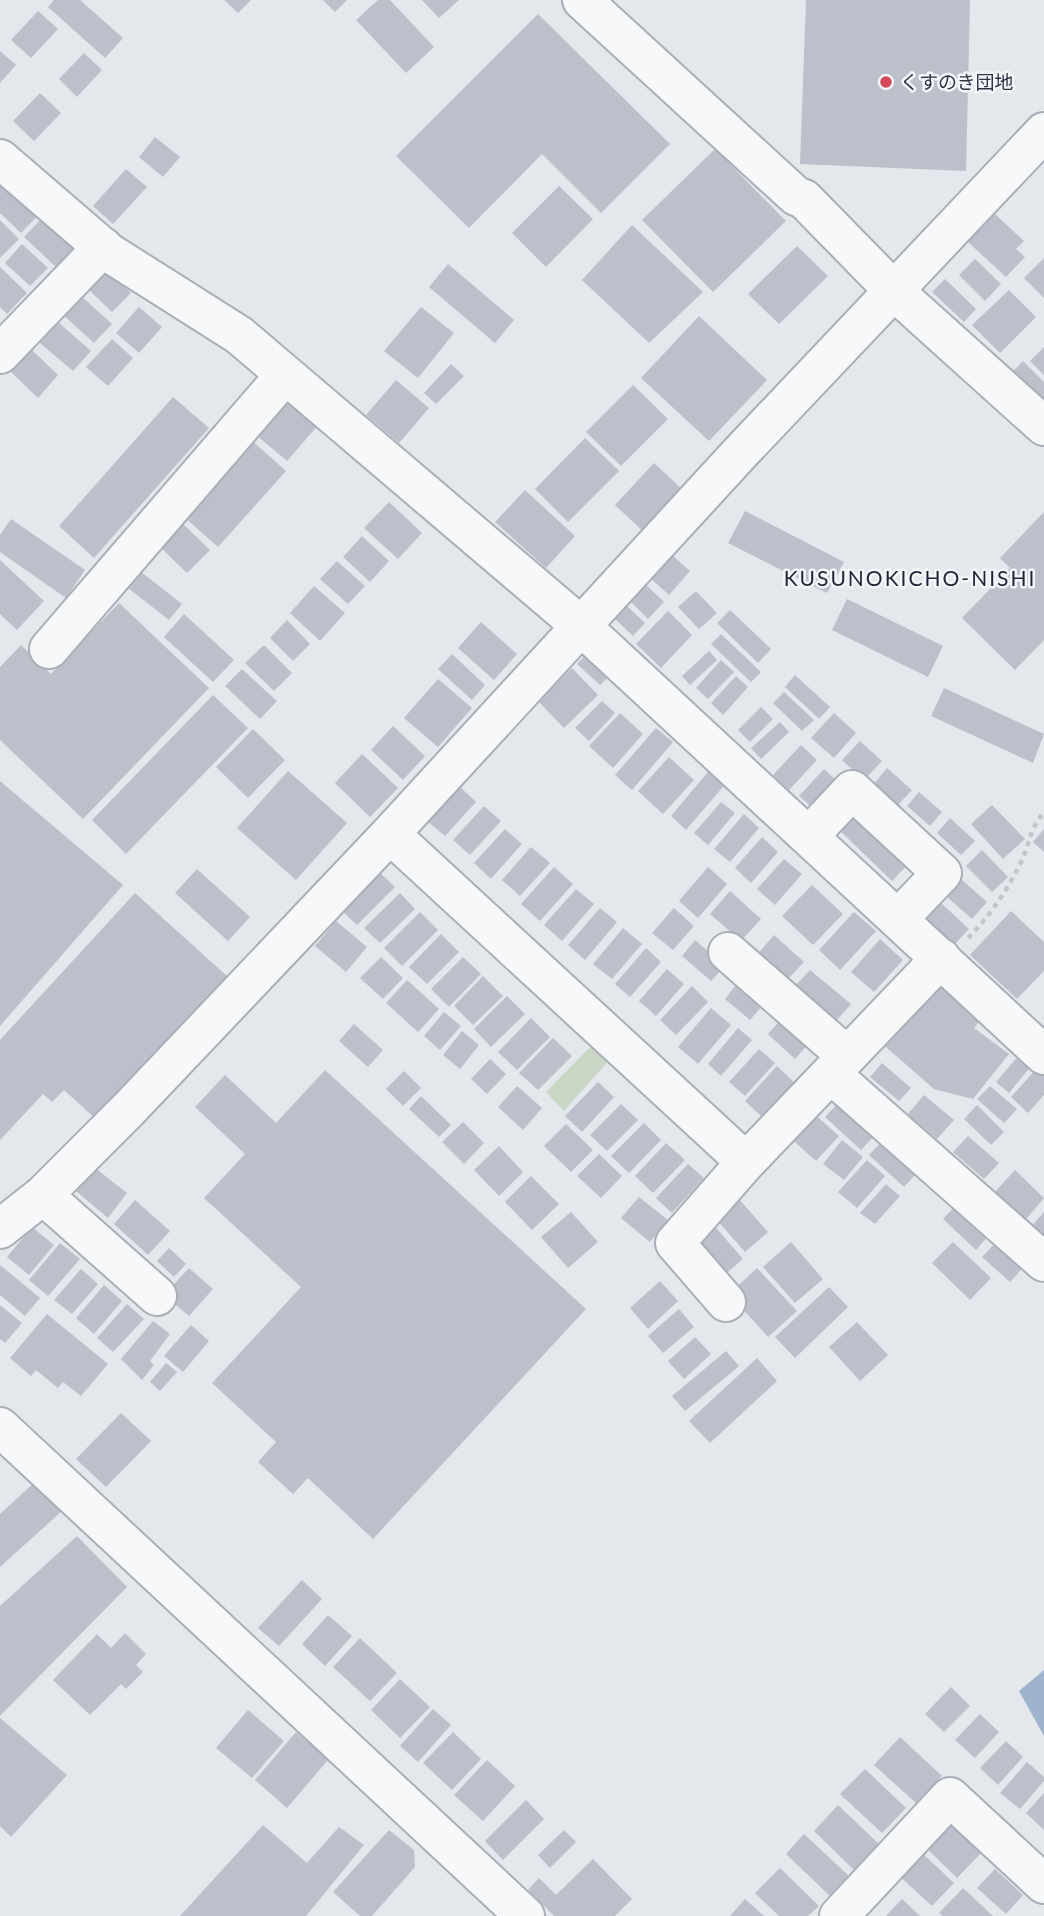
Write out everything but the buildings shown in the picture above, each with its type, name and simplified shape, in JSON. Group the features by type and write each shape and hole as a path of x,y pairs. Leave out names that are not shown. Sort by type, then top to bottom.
{"street":[{"path":"582,0 663,71 718,126 738,140 796,196 804,199 894,291 1044,426"},
{"path":"0,1229 43,1195 95,1143 390,834 1044,132"},
{"path":"0,159 103,247 239,335 581,626 1044,1055"},
{"path":"0,354 103,247"},
{"path":"50,649 285,375"},
{"path":"809,836 852,790 942,873 898,918"},
{"path":"390,834 746,1162"},
{"path":"728,952 839,1065 1044,1262"},
{"path":"726,1303 675,1243 746,1162 944,960"},
{"path":"43,1195 157,1296"},
{"path":"0,1427 525,1916"},
{"path":"839,1916 950,1797 1044,1884"}],"path":[{"path":"944,960 980,926 1020,865 1031,827 1044,812"}],"green space":[{"path":"594,1043 612,1057 564,1111 546,1092"}],"water":[{"path":"1044,1670 1044,1736 1019,1691"}],"place":[{"name":"くすのき団地","path":"886,82"}],"district":[{"name":"KUSUNOKICHO-NISHI","path":"910,579"}]}
